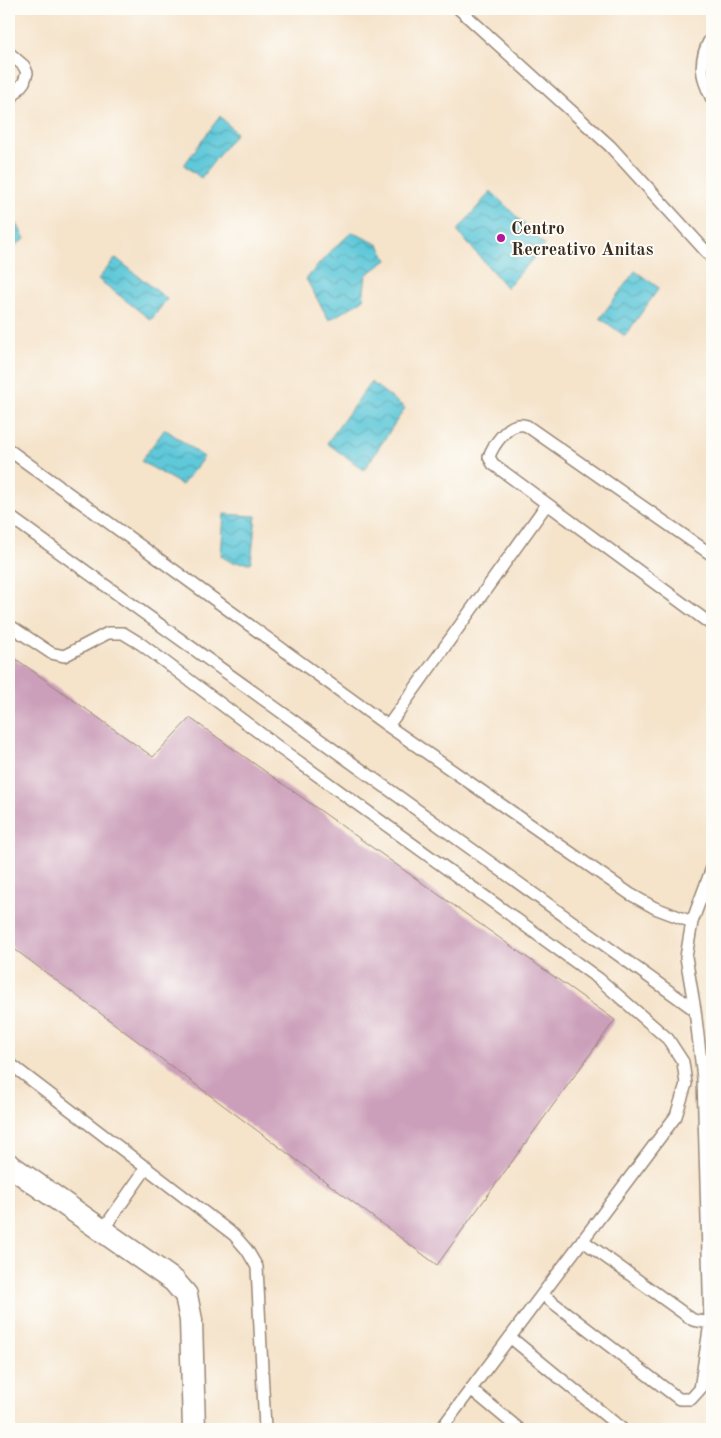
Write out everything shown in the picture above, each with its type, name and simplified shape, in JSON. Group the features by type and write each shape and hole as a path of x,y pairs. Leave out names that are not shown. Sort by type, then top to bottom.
{"street":[{"path":"9,1165 174,1281 186,1295 191,1320 194,1429"}],"lane":[{"path":"459,9 610,146 712,258"},
{"path":"712,36 703,57 702,71 705,85 712,99"},
{"path":"9,53 24,66 27,73 24,82 9,101"},
{"path":"712,554 527,426 518,424 510,428 492,448 489,456 493,464 712,625"},
{"path":"9,450 388,726 630,894 655,908 692,922"},
{"path":"388,726 547,504"},
{"path":"9,516 695,1010"},
{"path":"9,625 51,653 64,656 108,633 123,633 141,644 281,749 599,978 668,1038 683,1062 686,1084 676,1116 543,1295 440,1429"},
{"path":"543,1295 679,1399 691,1398 700,1389 710,1323 703,1078 695,1010 686,957 692,922 712,868"},
{"path":"9,1063 234,1235 246,1250 257,1268 264,1429"},
{"path":"102,1232 146,1167"},
{"path":"582,1240 693,1320 710,1323"},
{"path":"510,1337 622,1429"},
{"path":"471,1389 519,1429"}],"water":[{"path":"220,116 236,133 201,178 184,165"},
{"name":"Centro Recreativo Anitas","path":"491,191 545,245 507,288 457,231"},
{"path":"16,222 25,239 9,249 9,226"},
{"path":"352,232 379,245 387,260 366,275 363,300 329,320 306,279 329,253"},
{"path":"116,258 167,299 151,320 98,279"},
{"name":"Centro Recreativo Anitas","path":"635,271 659,288 625,336 600,318"},
{"path":"371,382 405,408 364,470 327,443"},
{"path":"165,429 204,457 182,485 141,461"},
{"path":"224,514 256,516 251,563 231,562 221,556"}],"building":[{"path":"9,654 153,757 190,718 615,1020 437,1265 9,945"}],"place":[{"name":"Centro Recreativo Anitas","path":"501,238"}]}
